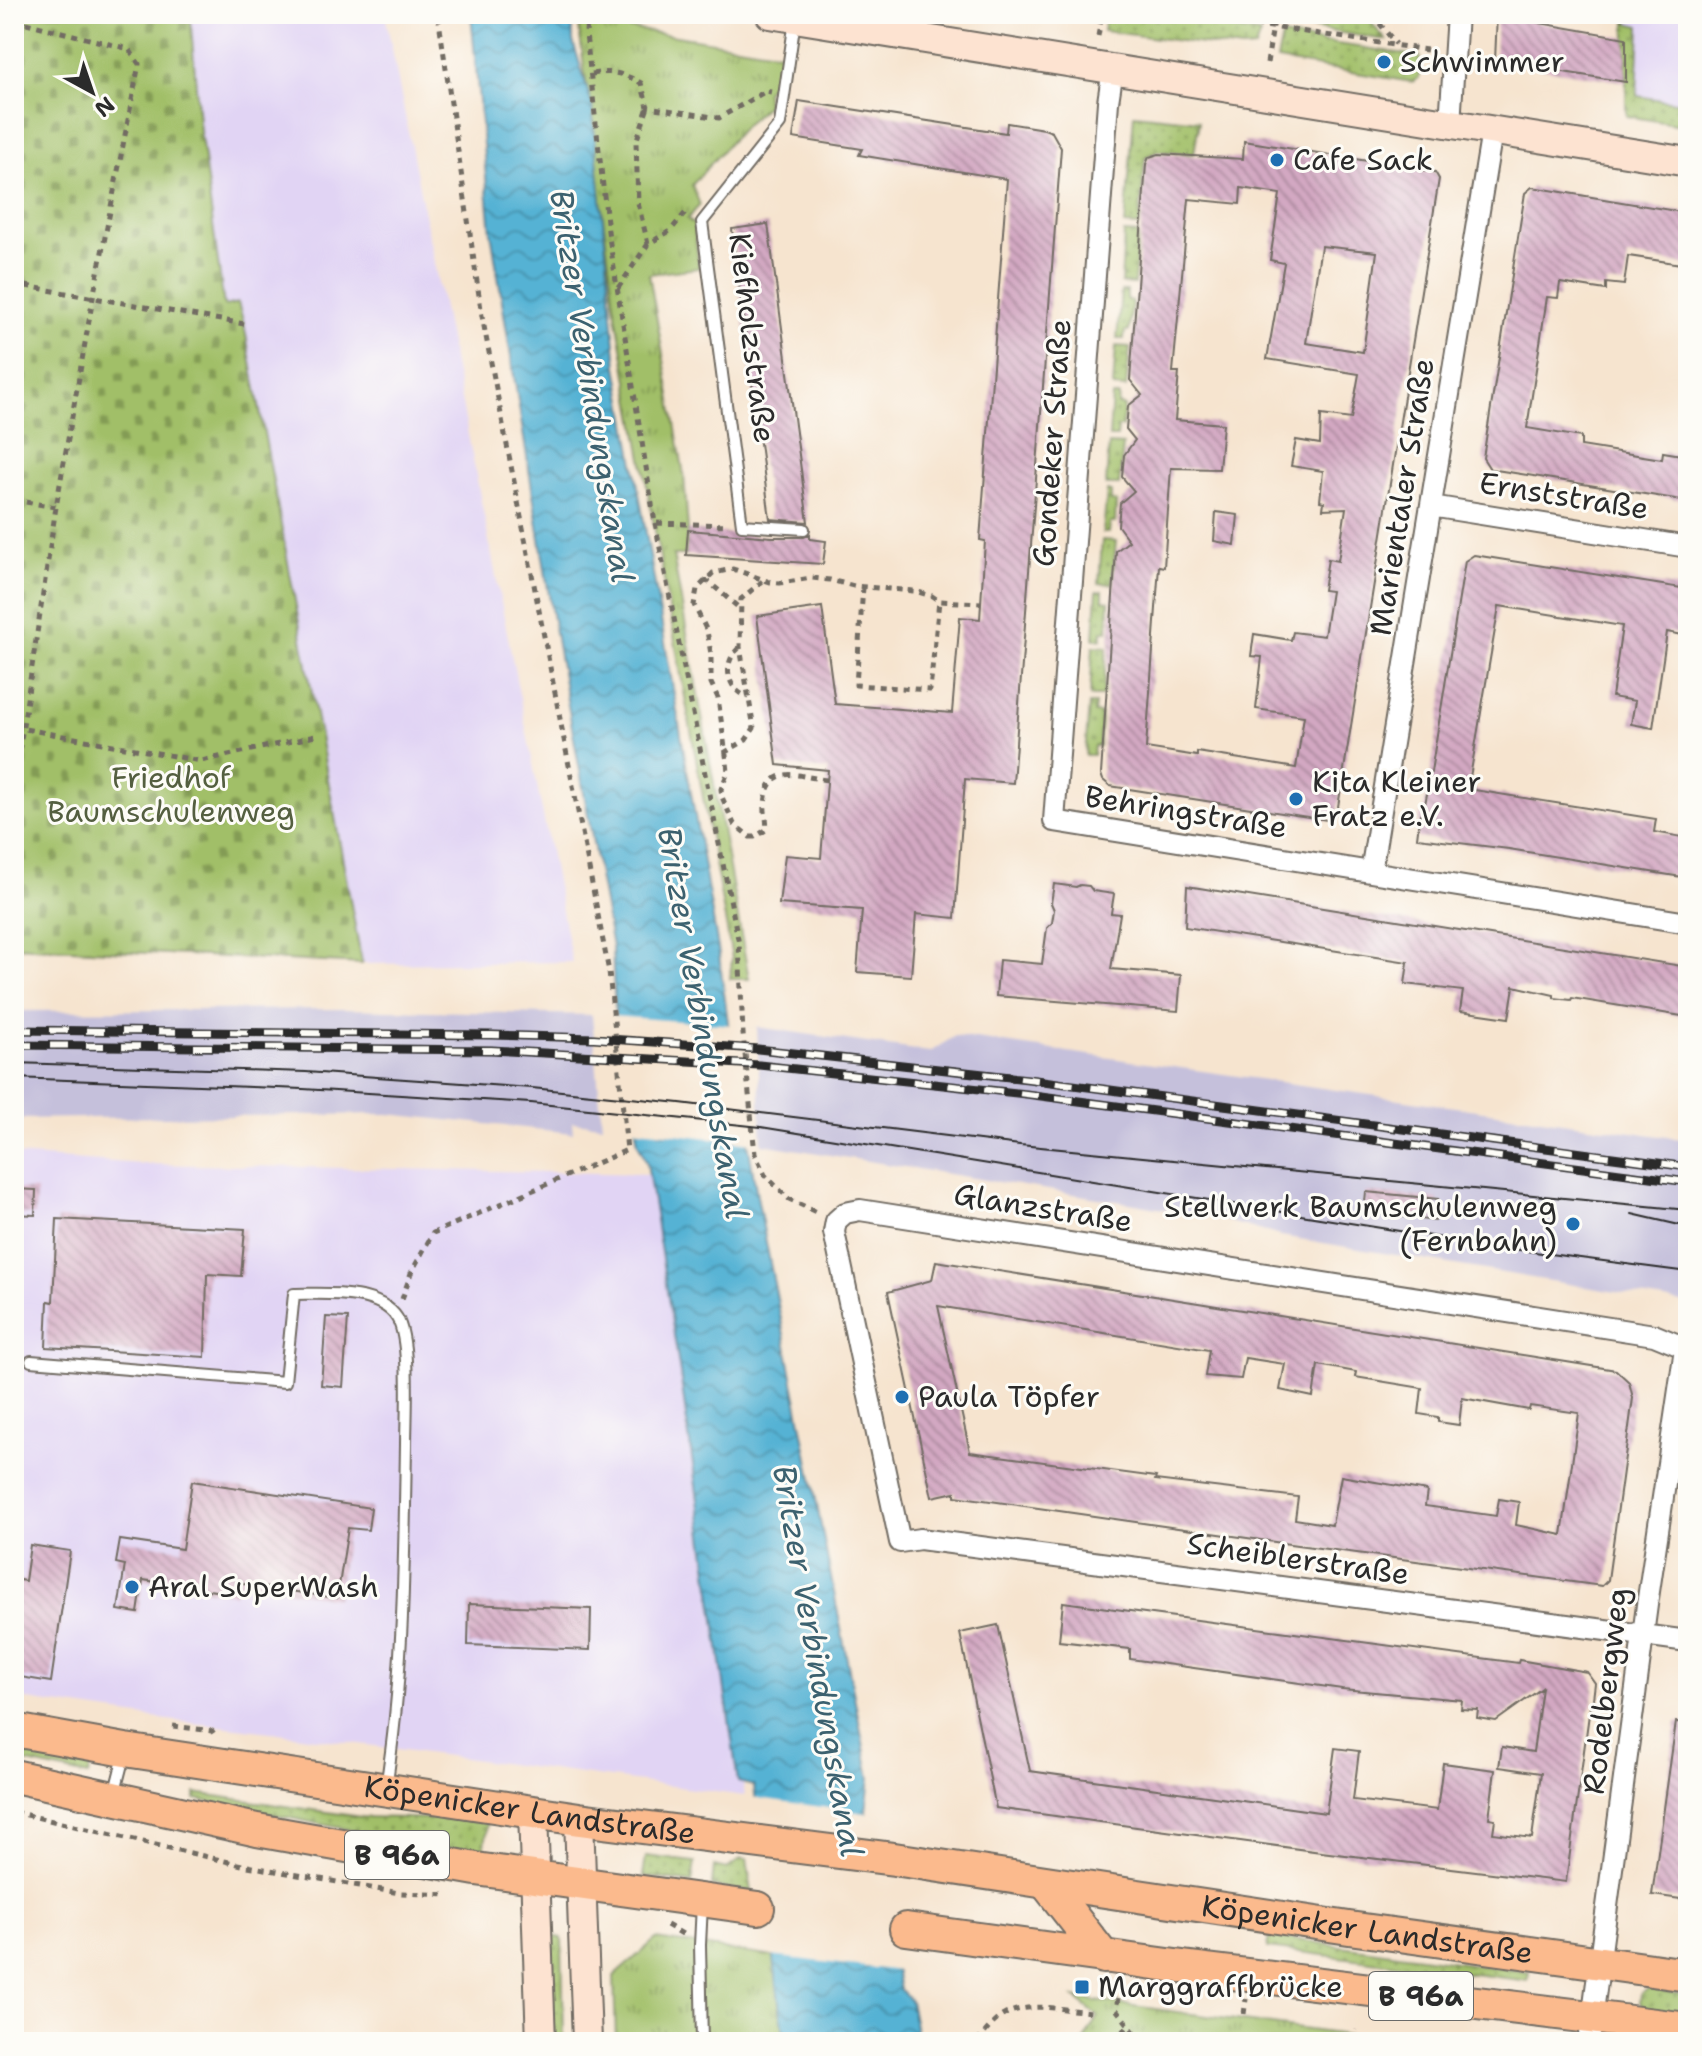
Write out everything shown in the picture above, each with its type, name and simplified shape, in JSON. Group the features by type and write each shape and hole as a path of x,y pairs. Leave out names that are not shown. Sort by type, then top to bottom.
{"main road":[{"name":"Köpenicker Landstraße","path":"14,1730 125,1750 579,1819 894,1859 1688,1975"},
{"name":"Köpenicker Landstraße","path":"14,1776 257,1830 537,1880 758,1908"},
{"path":"1046,1883 1104,1957"},
{"name":"Köpenicker Landstraße","path":"906,1929 1590,2030 1688,2029"}],"street":[{"path":"1450,124 1457,14"},
{"path":"783,16 1688,162"},
{"name":"Gondeker Straße","path":"1054,821 1108,102 1113,69"},
{"name":"Marientaler Straße","path":"1371,872 1492,131"},
{"name":"Ernststraße","path":"1431,506 1688,547"},
{"name":"Behringstraße","path":"1054,821 1688,923"},
{"name":"Glanzstraße","path":"900,1542 834,1232 836,1221 845,1213 860,1210 1654,1335 1686,1349"},
{"name":"Rodelbergweg","path":"1590,2030 1643,1636 1686,1349"},
{"name":"Scheiblerstraße","path":"900,1542 920,1539 1688,1641"},
{"path":"533,1812 541,2042"},
{"path":"579,1819 587,2042"}],"lane":[{"path":"783,16 785,94"},
{"name":"Kiefholzstraße","path":"742,525 702,222 780,124 785,94"},
{"path":"742,525 804,529"},
{"path":"31,1361 285,1382 294,1294 351,1294 386,1306 396,1317 403,1335 406,1409 404,1589 401,1655 386,1789"},
{"path":"114,1798 125,1750"},
{"path":"702,2042 700,1945 703,1902"}],"path":[{"path":"396,1317 411,1273 433,1233 627,1150 609,972 482,316 438,14"},
{"path":"587,14 586,34 608,231 655,523 739,944 743,1034 755,1154 765,1175 789,1199 823,1215"},
{"path":"1098,36 1102,14"},
{"path":"1184,14 1427,50"},
{"path":"1267,63 1275,14"},
{"path":"1372,14 1398,46"},
{"path":"14,21 129,49 139,64 56,507 14,786"},
{"path":"592,74 610,72 626,75 641,83 648,107 636,142 638,203 648,244"},
{"path":"648,107 719,118 766,91 785,94"},
{"path":"617,290 648,244 670,231"},
{"path":"14,284 244,324"},
{"path":"14,500 56,507"},
{"path":"655,523 742,525"},
{"path":"827,780 785,774 776,776 768,786 764,810 766,830 750,837 734,824 724,806 721,789 728,772 718,698 711,683 707,631 694,605 697,589 721,570 733,569 780,583 821,579 863,587 915,591 939,601 981,603"},
{"path":"724,753 746,740 754,728 740,647 739,608 741,599 764,580"},
{"path":"704,581 739,608"},
{"path":"863,587 856,685 930,690 939,601"},
{"path":"740,647 732,654 728,673 737,694 748,697"},
{"path":"14,727 201,761 320,735"},
{"path":"14,1812 242,1865 399,1893 451,1896"},
{"path":"1118,1998 1116,2009 1142,2042"},
{"path":"1244,2014 1246,1998"},
{"path":"977,2042 1003,2016 1017,2010 1037,2008 1092,2012"},
{"path":"1115,2042 1128,2026"},
{"path":"1355,2042 1357,2030"}],"shaded area":[{"path":"190,14 362,14 386,19 572,962 362,964 244,324 238,303 224,306 199,122"},
{"path":"1626,14 1688,14 1688,126 1626,116"},
{"path":"345,1009 592,1015 602,1125 572,1122 573,1133 388,1114 14,1119 14,1011"},
{"path":"757,1027 930,1052 955,1036 1688,1140 1688,1304 1281,1236 1219,1219 1135,1204 762,1144"},
{"path":"14,1155 143,1164 649,1174 745,1796 14,1698"}],"green space":[{"name":"Friedhof Baumschulenweg","path":"14,14 190,14 199,122 224,306 238,303 244,324 362,964 14,946"},
{"path":"1106,14 1150,14 1260,34 1255,48 1242,49 1103,31"},
{"path":"1279,14 1364,14 1386,40 1278,23"},
{"path":"1626,14 1628,23 1640,26 1637,96 1688,104 1688,126 1626,116"},
{"path":"578,20 781,53 775,80 766,91 767,105 744,126 692,185 700,205 687,219 694,224 699,268 649,274 684,475 688,530 686,555 673,555 749,979 730,979 732,958 614,303"},
{"path":"1282,36 1420,56 1419,78 1412,82 1277,60"},
{"path":"1134,114 1199,121 1194,154 1158,151 1145,157 1139,226 1125,225"},
{"path":"1124,233 1138,234 1134,284 1121,283"},
{"path":"1121,291 1127,291 1127,300 1132,301 1129,331 1125,331 1124,339 1117,339"},
{"path":"1116,346 1130,347 1126,388 1113,387"},
{"path":"1112,396 1119,396 1118,405 1124,406 1122,427 1118,427 1117,437 1109,437"},
{"path":"1109,444 1123,445 1119,485 1106,485"},
{"path":"1107,491 1111,492 1111,501 1116,502 1115,523 1110,523 1109,533 1103,533"},
{"path":"1102,540 1116,541 1112,584 1099,583"},
{"path":"1097,591 1103,591 1103,600 1109,601 1108,631 1102,631 1102,639 1094,639"},
{"path":"1093,646 1107,647 1103,696 1090,696"},
{"path":"1089,704 1095,704 1094,713 1101,714 1099,746 1094,746 1093,755 1085,755"},
{"path":"14,1748 91,1762 88,1776 14,1760"},
{"path":"195,1793 362,1817 457,1819 488,1823 484,1853 396,1839 195,1799"},
{"path":"646,1856 695,1862 692,1883 643,1876"},
{"path":"741,1859 747,1859 752,1892 712,1886 714,1866 727,1869"},
{"path":"551,1936 562,1938 564,2042 552,2042"},
{"path":"1269,1936 1529,1972 1528,1981 1267,1948"},
{"path":"656,1939 775,1957 786,2042 616,2042 614,1976"},
{"path":"1648,1989 1688,1995 1688,2015 1646,2009 1640,2003 1641,1993"},
{"path":"1075,1998 1397,2042 1083,2042 1098,2016"}],"water":[{"name":"Britzer Verbindungskanal","path":"471,14 572,14 573,41 592,105 617,366 718,948 757,1196 870,1778 866,1811 900,1990 910,2001 918,2042 786,2042 754,1786 738,1782 647,1163 638,1143 615,1018 612,947 557,645 491,232"}],"pier":[{"path":"611,1016 732,1025 753,1143 632,1129"},
{"path":"751,1797 871,1814 900,1971 771,1956"}],"building":[{"path":"1497,14 1538,14 1528,21 1626,38 1626,82 1495,61"},
{"path":"799,101 1006,133 1007,123 1044,129 1052,132 1061,148 1013,783 965,779 955,918 916,914 911,976 857,972 862,910 779,904 785,855 821,858 828,770 777,765 757,616 822,607 835,704 952,713 960,617 980,619 985,541 980,540 1007,179 859,155 862,149 793,138"},
{"path":"1244,141 1435,172 1439,179 1337,813 1327,820 1110,786 1101,774 1116,551 1129,541 1118,526 1120,503 1134,491 1122,477 1124,455 1135,440 1126,429 1128,406 1142,395 1130,380 1146,164 1149,157 1159,154 1243,159","holes":["1241,188 1280,194 1270,260 1284,263 1267,359 1359,374 1351,419 1321,415 1320,444 1296,440 1291,466 1323,471 1320,501 1324,502 1323,509 1346,508 1338,561 1328,559 1323,590 1331,591 1324,636 1293,632 1291,640 1254,634 1251,656 1262,657 1256,709 1304,716 1296,768 1197,752 1197,756 1146,748 1159,566 1164,567 1171,468 1219,469 1223,424 1175,420 1179,372 1173,372 1189,199 1240,204","1321,246 1377,252 1363,352 1306,343"]},
{"path":"1532,187 1688,213 1688,265 1628,256 1624,285 1606,283 1606,290 1560,283 1558,298 1547,297 1527,428 1581,437 1581,446 1662,459 1663,452 1688,456 1688,501 1490,469 1483,458 1525,193"},
{"path":"768,224 808,522 770,519 732,229"},
{"path":"1216,512 1238,515 1235,545 1214,541"},
{"path":"688,530 772,537 804,537 810,534 810,539 826,541 823,564 686,555"},
{"path":"1474,555 1688,589 1688,636 1667,632 1653,728 1631,724 1635,701 1612,697 1622,626 1499,606 1468,789 1656,819 1654,832 1688,838 1688,878 1509,849 1417,838 1430,778 1465,561"},
{"path":"1054,884 1089,886 1093,891 1114,894 1111,913 1120,914 1111,969 1181,975 1178,1011 996,996 999,960 1042,964 1047,928 1052,923 1054,910 1051,903"},
{"path":"1187,886 1688,967 1688,1017 1572,998 1554,998 1554,995 1514,986 1509,1018 1460,1011 1463,991 1405,984 1408,962 1185,927"},
{"path":"14,1189 36,1190 35,1215 14,1214"},
{"path":"1366,1192 1438,1199 1435,1221 1364,1212"},
{"path":"57,1219 245,1229 241,1276 207,1274 205,1357 46,1347 48,1301 53,1302"},
{"path":"936,1261 1616,1370 1629,1382 1633,1398 1608,1580 1602,1586 1275,1542 955,1496 955,1492 932,1497 888,1292 932,1280","holes":["938,1306 1209,1350 1205,1376 1241,1379 1245,1358 1285,1364 1280,1390 1313,1397 1318,1365 1356,1372 1355,1377 1422,1388 1419,1414 1438,1417 1438,1422 1459,1425 1462,1398 1529,1410 1530,1406 1579,1413 1562,1535 1516,1525 1519,1502 1499,1499 1496,1516 1425,1506 1427,1491 1341,1476 1332,1525 1295,1519 1298,1497 1155,1480 1156,1477 970,1452"]},
{"path":"326,1317 348,1318 343,1387 321,1385"},
{"path":"192,1481 371,1508 368,1530 348,1528 337,1598 237,1583 235,1594 143,1580 138,1613 118,1610 125,1565 116,1563 120,1540 182,1549"},
{"path":"30,1545 70,1551 51,1682 14,1676 14,1579 25,1581"},
{"path":"1063,1602 1518,1663 1519,1660 1587,1672 1595,1683 1566,1882 996,1808 960,1633 998,1625 1030,1771 1326,1813 1335,1748 1359,1751 1353,1800 1437,1810 1443,1763 1495,1770 1489,1818 1495,1819 1493,1833 1532,1838 1541,1773 1499,1767 1502,1747 1533,1752 1542,1688 1496,1721 1477,1718 1478,1710 1461,1709 1462,1700 1342,1689 1130,1659 1130,1649 1059,1641"},
{"path":"469,1604 591,1609 590,1650 468,1645"},
{"path":"1676,1722 1688,1723 1688,1900 1652,1895"}],"tram line":[{"path":"14,1063 306,1072 532,1088 1020,1145 1688,1210"},
{"path":"14,1078 303,1089 531,1103 761,1127 1504,1248 1688,1272"},
{"path":"1632,1214 1688,1227"}],"railway":[{"path":"14,1030 492,1035 758,1049 1028,1079 1688,1167"},
{"path":"14,1045 491,1050 759,1065 1026,1094 1688,1182"}],"place":[{"name":"Schwimmer","path":"1384,62"},
{"name":"Cafe Sack","path":"1277,160"},
{"name":"Kita Kleiner Fratz e.V.","path":"1296,799"},
{"name":"Stellwerk Baumschulenweg (Fernbahn)","path":"1573,1224"},
{"name":"Paula Töpfer","path":"902,1397"},
{"name":"Aral SuperWash","path":"132,1587"},
{"name":"Marggraffbrücke","path":"1082,1987"}]}
